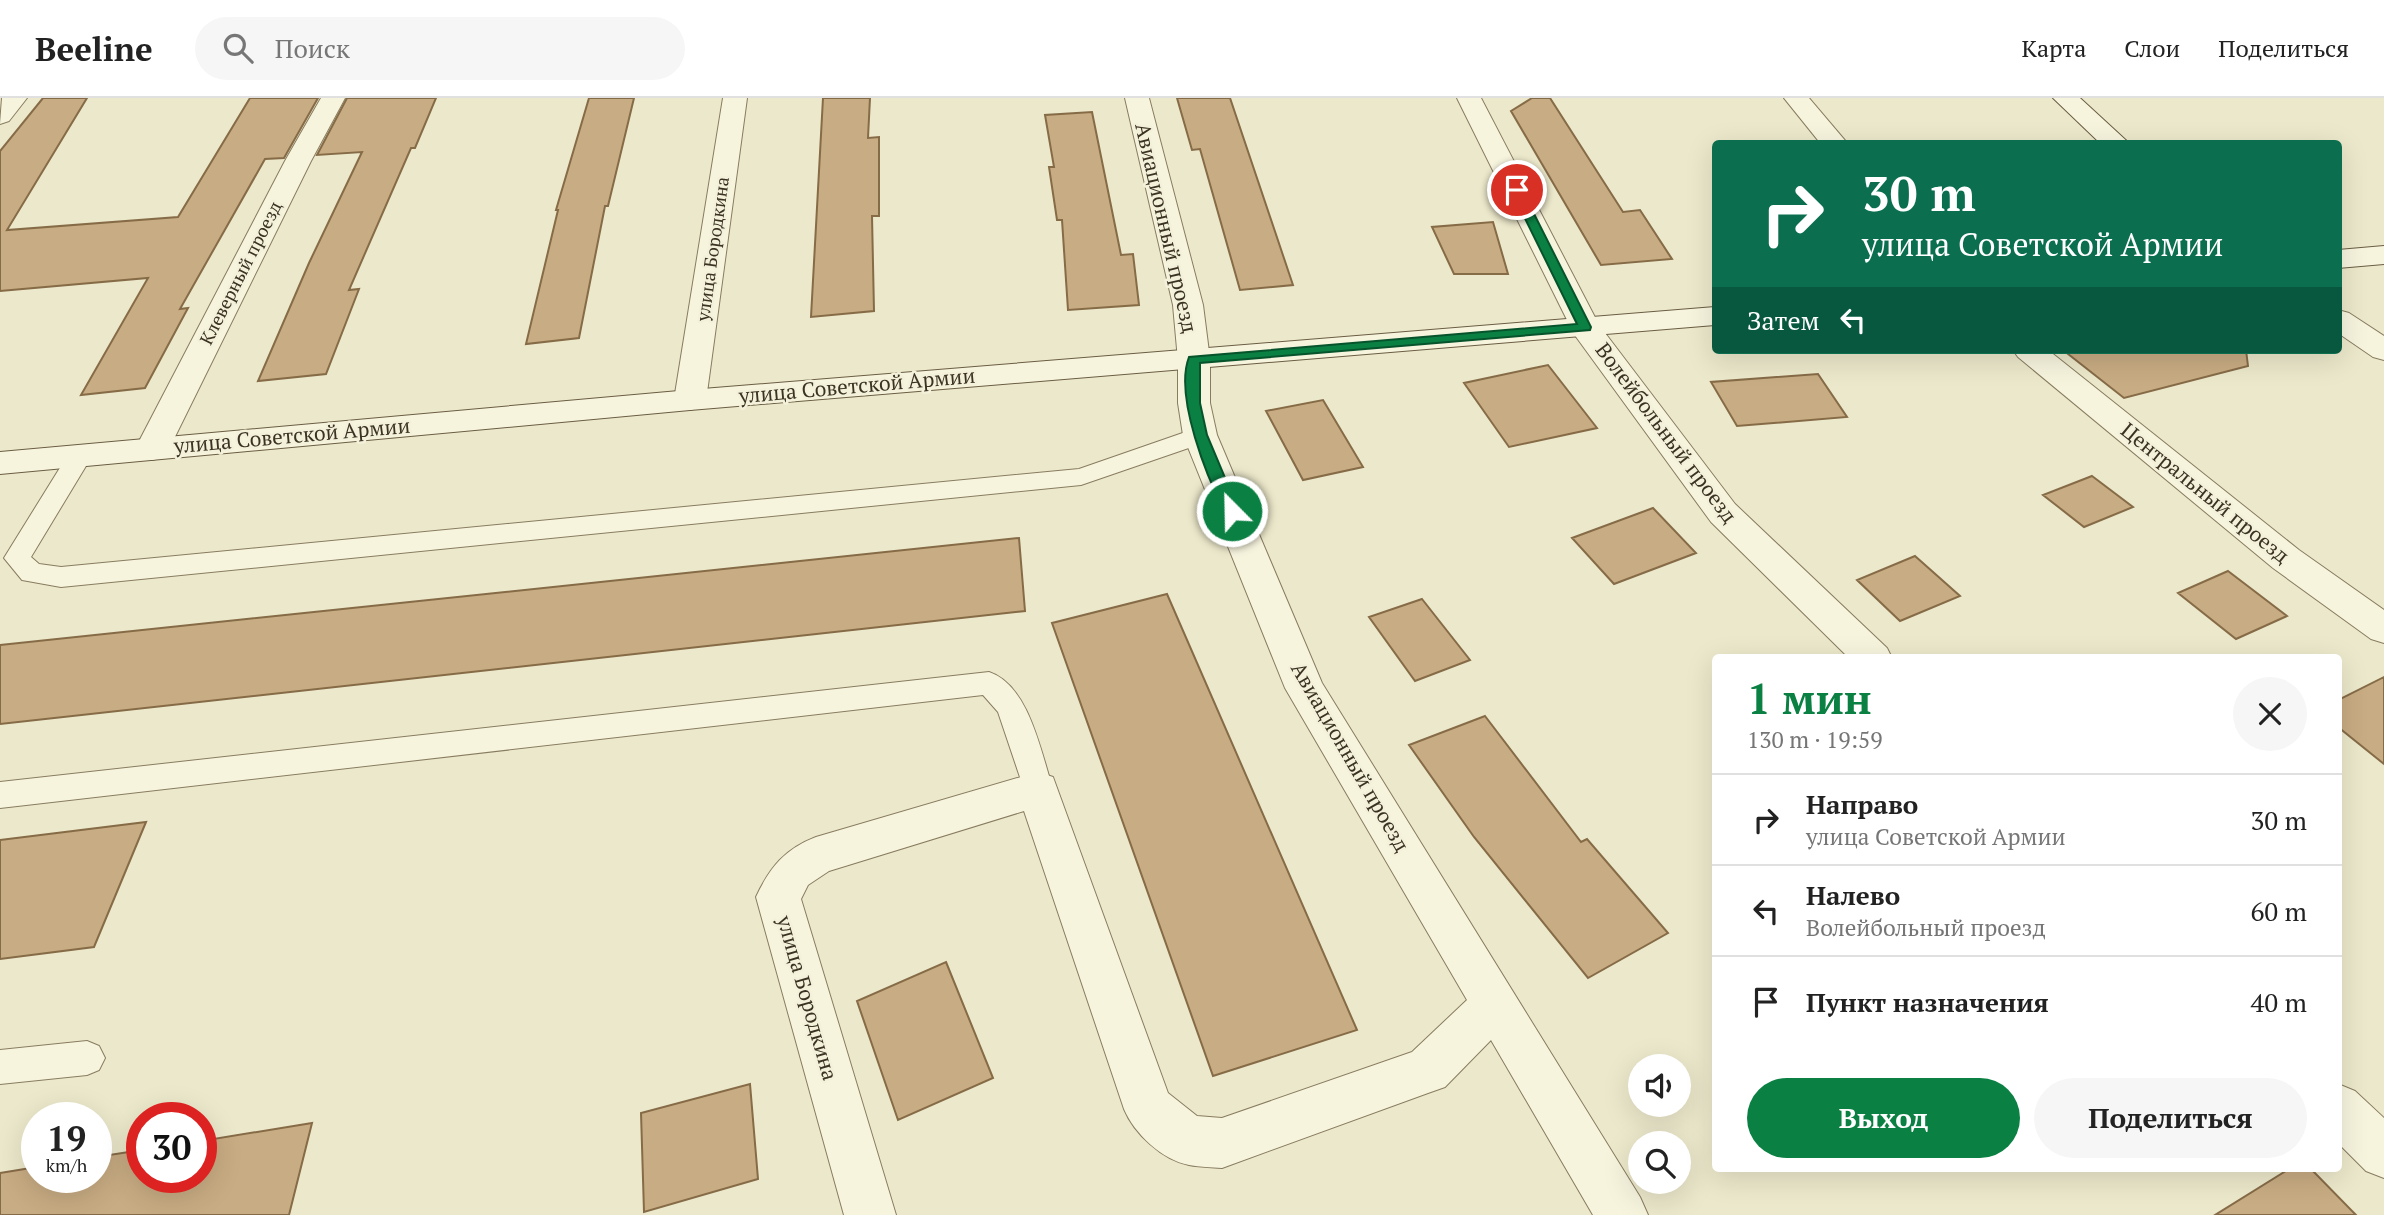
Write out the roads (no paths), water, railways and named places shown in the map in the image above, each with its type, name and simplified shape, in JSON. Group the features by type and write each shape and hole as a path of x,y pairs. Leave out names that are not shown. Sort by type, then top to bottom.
{"street":[{"path":"0,116 15,98"},
{"name":"Клеверный проезд","path":"152,449 298,161 333,98"},
{"name":"улица Бородкина","path":"690,400 735,98"},
{"name":"Авиационный проезд","path":"1137,98 1188,305 1194,360 1194,403 1200,435 1306,688 1622,1215"},
{"name":"Волейбольный проезд","path":"1469,98 1585,327 1723,513 1869,654"},
{"path":"1796,98 1832,140"},
{"path":"2065,98 2112,140"},
{"path":"2342,259 2384,255"},
{"name":"улица Советской Армии","path":"0,463 690,400 1712,316"},
{"path":"2342,322 2384,350"},
{"name":"Центральный проезд","path":"2034,354 2286,559 2384,629"},
{"path":"1038,789 1149,1109 1187,1140 1222,1143 1428,1070 1495,1004"},
{"name":"улица Бородкина","path":"870,1215 778,897 793,872 816,856 1038,789"},
{"path":"2342,1112 2384,1153"}],"lane":[{"path":"80,456 17,558 31,573 61,577 1081,477 1200,435"},
{"path":"0,795 989,683 1011,707 1038,789"},
{"path":"0,1067 87,1058"}]}
